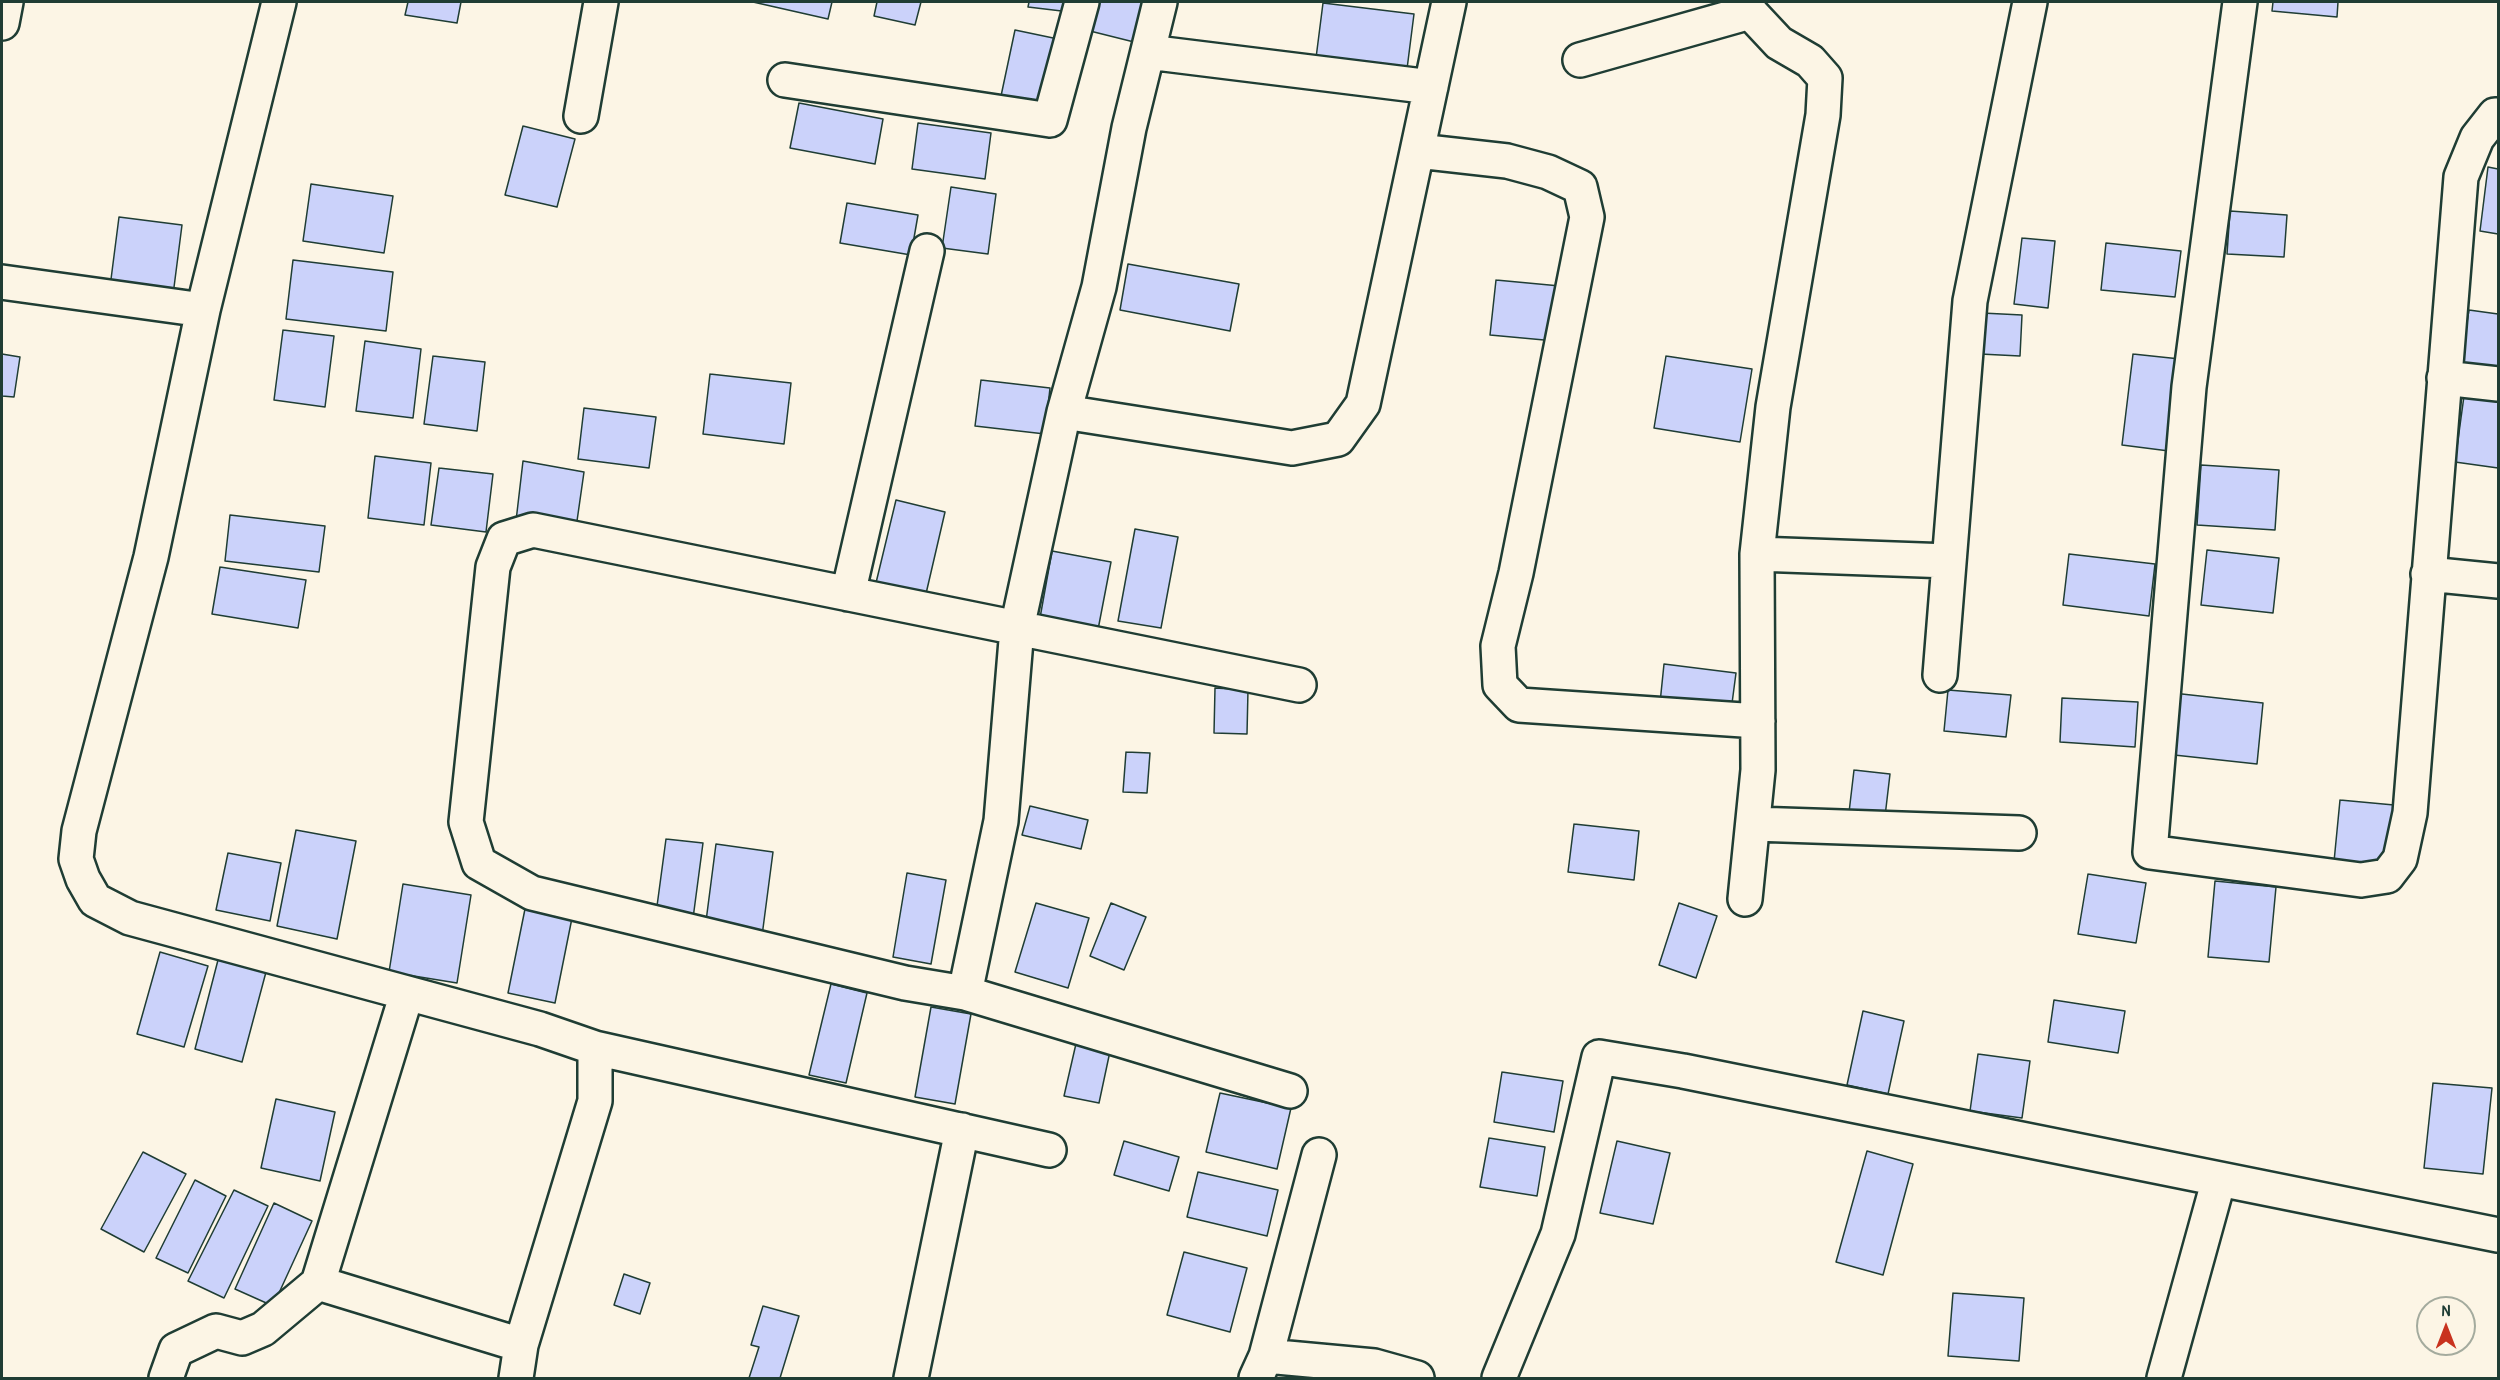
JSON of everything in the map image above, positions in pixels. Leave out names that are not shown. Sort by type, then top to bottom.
[{"type":"street","points":[[2,24],[6,2]]},
{"type":"street","points":[[279,2],[203,310],[151,556],[80,831],[76,860],[83,879],[95,900],[130,918],[540,1029],[595,1048],[1049,1149]]},
{"type":"street","points":[[581,116],[601,2]]},
{"type":"street","points":[[785,80],[1050,120],[1082,2]]},
{"type":"street","points":[[965,993],[1001,821],[1017,628],[1064,412],[1099,287],[1129,128],[1160,2]]},
{"type":"street","points":[[1064,412],[1292,448],[1338,439],[1363,404],[1449,2]]},
{"type":"street","points":[[1940,675],[1970,301],[2030,2]]},
{"type":"street","points":[[2240,2],[2188,387],[2150,852],[2361,880],[2387,876],[2400,859],[2410,813],[2461,177],[2477,138],[2497,110]]},
{"type":"street","points":[[1580,60],[1748,7],[1779,43],[1810,61],[1825,78],[1823,115],[1773,407],[1756,554],[1758,770],[1754,824],[1744,899]]},
{"type":"street","points":[[1148,52],[1431,87]]},
{"type":"street","points":[[1418,151],[1507,161],[1548,172],[1580,187],[1587,217],[1516,573],[1497,646],[1500,685],[1519,705],[1758,721]]},
{"type":"street","points":[[848,594],[927,251]]},
{"type":"street","points":[[2,282],[203,310]]},
{"type":"street","points":[[2444,378],[2499,384]]},
{"type":"street","points":[[1290,1091],[965,993],[905,983],[532,893],[479,863],[466,822],[493,567],[504,539],[533,530],[1299,685]]},
{"type":"street","points":[[1756,554],[1949,561]]},
{"type":"street","points":[[2428,574],[2499,581]]},
{"type":"street","points":[[1754,824],[2019,833]]},
{"type":"street","points":[[166,1378],[176,1350],[216,1331],[242,1338],[263,1329],[318,1283],[407,993]]},
{"type":"street","points":[[516,1378],[521,1345],[595,1101],[595,1048]]},
{"type":"street","points":[[1499,1378],[1558,1234],[1599,1057],[1683,1071],[2499,1235]]},
{"type":"street","points":[[911,1378],[962,1130]]},
{"type":"street","points":[[1319,1155],[1261,1367],[1374,1366],[1416,1378]]},
{"type":"street","points":[[2164,1378],[2219,1179]]},
{"type":"street","points":[[318,1283],[521,1345]]},
{"type":"building","points":[[408,2],[461,2],[457,23],[405,15]]},
{"type":"building","points":[[753,2],[832,2],[828,19]]},
{"type":"building","points":[[877,2],[921,2],[915,25],[874,16]]},
{"type":"building","points":[[1029,2],[1072,2],[1070,12],[1028,7]]},
{"type":"building","points":[[1092,2],[1147,2],[1138,43],[1086,30]]},
{"type":"building","points":[[2273,2],[2338,2],[2337,17],[2272,11]]},
{"type":"building","points":[[1323,3],[1414,14],[1407,69],[1316,58]]},
{"type":"building","points":[[1015,30],[1058,39],[1044,105],[1001,96]]},
{"type":"building","points":[[799,103],[883,119],[875,164],[790,148]]},
{"type":"building","points":[[918,123],[991,133],[985,179],[912,169]]},
{"type":"building","points":[[523,126],[575,139],[557,207],[505,195]]},
{"type":"building","points":[[2488,167],[2498,169],[2498,234],[2480,231]]},
{"type":"building","points":[[311,184],[393,196],[384,253],[303,241]]},
{"type":"building","points":[[951,187],[996,194],[988,254],[942,248]]},
{"type":"building","points":[[847,203],[918,215],[911,255],[840,243]]},
{"type":"building","points":[[2230,211],[2287,215],[2284,257],[2227,254]]},
{"type":"building","points":[[119,217],[182,225],[173,295],[110,287]]},
{"type":"building","points":[[2022,238],[2055,241],[2048,308],[2014,304]]},
{"type":"building","points":[[2106,243],[2181,251],[2175,297],[2101,290]]},
{"type":"building","points":[[293,260],[393,272],[386,331],[286,319]]},
{"type":"building","points":[[1128,264],[1239,284],[1230,331],[1120,310]]},
{"type":"building","points":[[1496,280],[1560,286],[1555,341],[1490,335]]},
{"type":"building","points":[[2469,310],[2498,314],[2498,372],[2460,366]]},
{"type":"building","points":[[1982,313],[2022,315],[2020,356],[1980,354]]},
{"type":"building","points":[[283,330],[334,336],[325,407],[274,400]]},
{"type":"building","points":[[365,341],[421,349],[413,418],[356,411]]},
{"type":"building","points":[[2,354],[20,357],[14,397],[2,396]]},
{"type":"building","points":[[2133,354],[2180,359],[2169,451],[2122,445]]},
{"type":"building","points":[[433,356],[485,362],[477,431],[424,424]]},
{"type":"building","points":[[1666,356],[1752,369],[1740,442],[1654,428]]},
{"type":"building","points":[[710,374],[791,383],[784,444],[703,434]]},
{"type":"building","points":[[981,380],[1050,388],[1045,434],[975,426]]},
{"type":"building","points":[[2464,396],[2498,400],[2498,468],[2455,462]]},
{"type":"building","points":[[584,408],[656,417],[649,468],[578,459]]},
{"type":"building","points":[[375,456],[431,463],[424,525],[368,518]]},
{"type":"building","points":[[523,461],[584,472],[576,528],[516,521]]},
{"type":"building","points":[[2201,465],[2279,470],[2275,530],[2197,525]]},
{"type":"building","points":[[439,468],[493,474],[486,532],[431,525]]},
{"type":"building","points":[[896,500],[945,512],[925,598],[875,587]]},
{"type":"building","points":[[230,515],[325,526],[319,572],[225,561]]},
{"type":"building","points":[[1135,529],[1178,537],[1161,628],[1118,621]]},
{"type":"building","points":[[2207,550],[2279,558],[2273,613],[2201,605]]},
{"type":"building","points":[[1052,551],[1111,562],[1096,640],[1038,629]]},
{"type":"building","points":[[2069,554],[2155,564],[2149,616],[2063,605]]},
{"type":"building","points":[[220,567],[306,580],[298,628],[212,614]]},
{"type":"building","points":[[1664,664],[1736,673],[1731,711],[1660,703]]},
{"type":"building","points":[[1215,688],[1248,690],[1247,734],[1214,733]]},
{"type":"building","points":[[1948,690],[2011,695],[2006,737],[1944,731]]},
{"type":"building","points":[[2173,693],[2263,703],[2257,764],[2165,754]]},
{"type":"building","points":[[2062,698],[2138,702],[2135,747],[2060,742]]},
{"type":"building","points":[[1126,752],[1150,753],[1147,793],[1123,792]]},
{"type":"building","points":[[1854,770],[1890,774],[1884,825],[1848,821]]},
{"type":"building","points":[[2340,800],[2394,805],[2387,877],[2333,872]]},
{"type":"building","points":[[1030,806],[1088,820],[1081,849],[1022,835]]},
{"type":"building","points":[[1574,824],[1639,831],[1634,880],[1568,872]]},
{"type":"building","points":[[296,830],[356,841],[337,939],[277,926]]},
{"type":"building","points":[[666,839],[703,843],[692,926],[655,921]]},
{"type":"building","points":[[716,844],[773,852],[762,936],[705,929]]},
{"type":"building","points":[[228,853],[281,863],[270,921],[216,910]]},
{"type":"building","points":[[907,873],[946,880],[931,964],[893,957]]},
{"type":"building","points":[[2088,874],[2146,883],[2136,943],[2078,934]]},
{"type":"building","points":[[2215,881],[2276,887],[2269,962],[2208,957]]},
{"type":"building","points":[[403,884],[471,895],[457,983],[389,972]]},
{"type":"building","points":[[1036,903],[1089,918],[1068,988],[1015,972]]},
{"type":"building","points":[[1111,903],[1146,917],[1124,970],[1090,956]]},
{"type":"building","points":[[1679,903],[1717,916],[1696,978],[1659,965]]},
{"type":"building","points":[[525,909],[572,918],[555,1003],[508,993]]},
{"type":"building","points":[[160,952],[208,966],[184,1047],[137,1034]]},
{"type":"building","points":[[218,960],[266,972],[242,1062],[195,1049]]},
{"type":"building","points":[[831,984],[867,993],[846,1083],[809,1075]]},
{"type":"building","points":[[2054,1000],[2125,1011],[2118,1053],[2048,1042]]},
{"type":"building","points":[[931,1007],[971,1014],[955,1104],[915,1097]]},
{"type":"building","points":[[1863,1011],[1904,1021],[1888,1094],[1847,1085]]},
{"type":"building","points":[[1078,1035],[1112,1042],[1099,1103],[1064,1096]]},
{"type":"building","points":[[1978,1054],[2030,1061],[2022,1118],[1970,1111]]},
{"type":"building","points":[[1502,1072],[1563,1081],[1554,1132],[1494,1122]]},
{"type":"building","points":[[2433,1083],[2492,1088],[2483,1174],[2424,1168]]},
{"type":"building","points":[[1220,1093],[1291,1108],[1277,1169],[1206,1152]]},
{"type":"building","points":[[276,1099],[335,1112],[320,1181],[261,1168]]},
{"type":"building","points":[[1489,1138],[1545,1147],[1537,1196],[1480,1187]]},
{"type":"building","points":[[1124,1141],[1179,1157],[1169,1191],[1114,1175]]},
{"type":"building","points":[[1617,1141],[1670,1153],[1653,1224],[1600,1213]]},
{"type":"building","points":[[1867,1151],[1913,1164],[1883,1275],[1836,1262]]},
{"type":"building","points":[[143,1152],[186,1174],[144,1252],[101,1229]]},
{"type":"building","points":[[1198,1172],[1278,1190],[1267,1236],[1187,1217]]},
{"type":"building","points":[[195,1180],[226,1196],[188,1273],[156,1258]]},
{"type":"building","points":[[234,1190],[268,1206],[224,1298],[188,1281]]},
{"type":"building","points":[[274,1203],[312,1221],[273,1306],[235,1289]]},
{"type":"building","points":[[1184,1252],[1247,1268],[1230,1332],[1167,1315]]},
{"type":"building","points":[[624,1274],[650,1283],[640,1314],[614,1305]]},
{"type":"building","points":[[1953,1293],[2024,1298],[2019,1361],[1948,1356]]},
{"type":"building","points":[[763,1306],[799,1316],[780,1378],[749,1378],[759,1347],[751,1345]]}]
